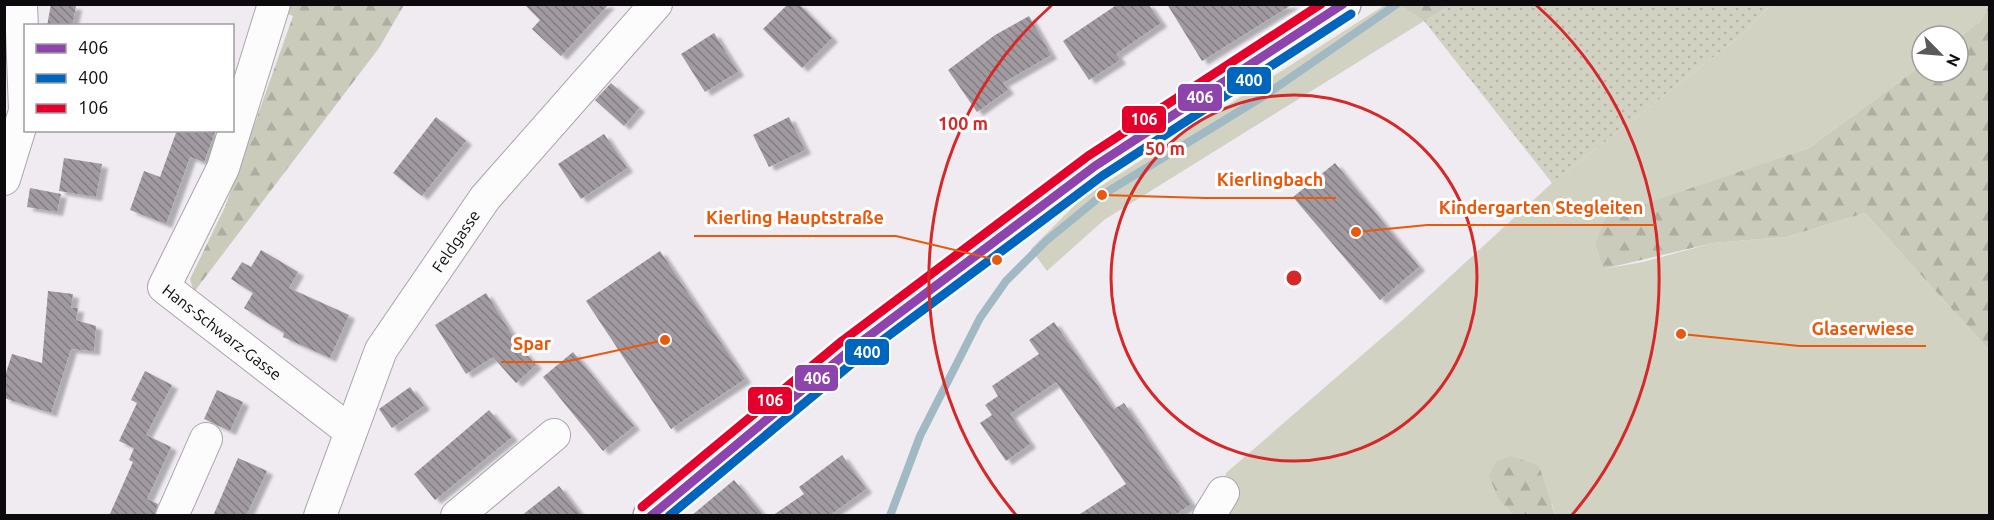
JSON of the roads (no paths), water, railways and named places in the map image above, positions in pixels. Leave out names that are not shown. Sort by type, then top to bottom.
[{"type":"main road","points":[[650,516],[849,351],[1095,166],[1344,4]]},
{"type":"street","points":[[21,4],[24,84]]},
{"type":"street","name":"Hans-Schwarz-Gasse","points":[[274,4],[223,168],[164,287],[350,431]]},
{"type":"street","name":"Feldgasse","points":[[320,516],[381,351],[485,198],[656,4]]},
{"type":"street","points":[[4,179],[24,114]]},
{"type":"street","points":[[457,516],[554,435]]},
{"type":"street","points":[[172,516],[206,439]]},
{"type":"waterway","points":[[890,516],[920,436],[980,318],[1006,281],[1046,241],[1102,195],[1264,96],[1397,4]]},
{"type":"place","name":"Kierlingbach","points":[[1102,195]]},
{"type":"place","name":"Kindergarten Stegleiten","points":[[1356,232]]},
{"type":"place","name":"Kierling Hauptstraße","points":[[997,260]]},
{"type":"place","name":"Glaserwiese","points":[[1681,334]]},
{"type":"place","name":"Spar","points":[[665,340]]}]
